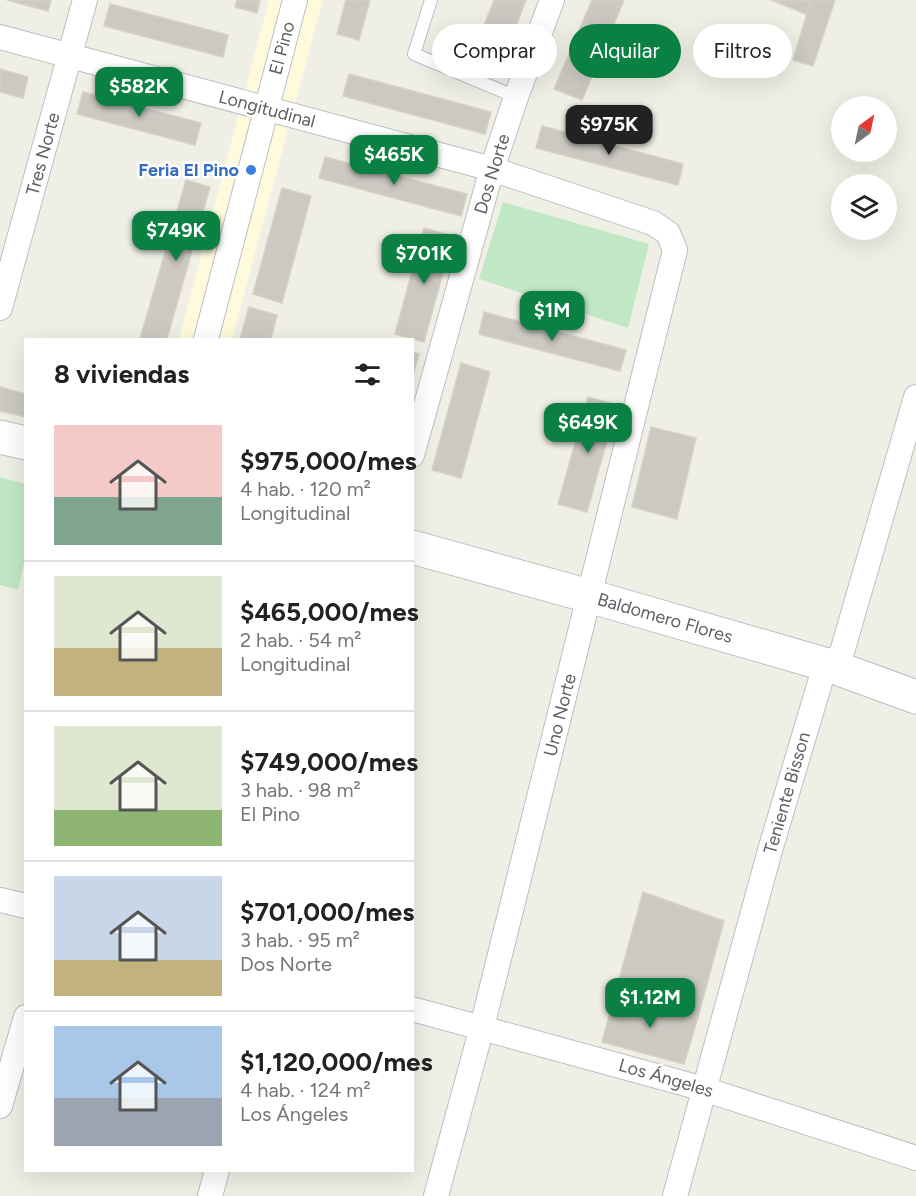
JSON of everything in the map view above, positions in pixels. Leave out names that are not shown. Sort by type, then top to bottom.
[{"type":"street","name":"Tres Norte","points":[[0,308],[85,0]]},
{"type":"street","name":"El Pino","points":[[206,338],[295,0]]},
{"type":"street","name":"Dos Norte","points":[[414,448],[492,170],[552,0]]},
{"type":"street","name":"Longitudinal","points":[[0,37],[492,170],[653,223],[668,233]]},
{"type":"street","name":"Uno Norte","points":[[436,1196],[482,1028],[675,250],[668,233]]},
{"type":"street","name":"Teniente Bisson","points":[[675,1196],[771,847],[817,690],[821,679],[842,652],[916,397]]},
{"type":"street","points":[[0,437],[24,443]]},
{"type":"street","name":"Baldomero Flores","points":[[414,548],[831,666],[916,697]]},
{"type":"street","points":[[0,900],[24,906]]},
{"type":"street","name":"Los Ángeles","points":[[414,1010],[704,1089],[916,1158]]},
{"type":"street","points":[[0,1106],[24,1024]]},
{"type":"street","points":[[210,1196],[216,1172]]},
{"type":"lane","points":[[430,0],[414,54],[516,97]]},
{"type":"shaded area","name":"Feria El Pino","points":[[269,0],[323,0],[232,338],[179,338]]},
{"type":"green space","points":[[503,202],[649,244],[628,328],[479,279]]},
{"type":"green space","points":[[0,477],[24,484],[24,563],[18,590],[0,585]]},
{"type":"building","points":[[7,0],[51,0],[48,11]]},
{"type":"building","points":[[237,0],[260,0],[257,13],[235,7]]},
{"type":"building","points":[[346,0],[370,0],[359,40],[337,34]]},
{"type":"building","points":[[494,0],[526,0],[517,24],[485,24]]},
{"type":"building","points":[[592,0],[624,0],[614,24],[582,24]]},
{"type":"building","points":[[771,0],[811,0],[806,14]]},
{"type":"building","points":[[811,0],[835,0],[813,66],[793,60]]},
{"type":"building","points":[[110,4],[228,35],[223,57],[104,26]]},
{"type":"building","points":[[569,54],[569,78],[591,78],[582,100],[554,89]]},
{"type":"building","points":[[0,69],[28,77],[23,98],[0,92]]},
{"type":"building","points":[[349,74],[491,112],[485,134],[343,96]]},
{"type":"building","points":[[83,92],[201,123],[195,145],[77,114]]},
{"type":"building","points":[[542,126],[683,164],[678,185],[536,148]]},
{"type":"building","points":[[325,157],[467,194],[461,216],[319,178]]},
{"type":"building","points":[[186,180],[210,187],[167,338],[140,338]]},
{"type":"building","points":[[282,188],[311,196],[282,303],[253,294]]},
{"type":"building","points":[[424,228],[453,236],[424,342],[395,334]]},
{"type":"building","points":[[249,307],[277,315],[271,338],[240,338]]},
{"type":"building","points":[[484,312],[626,350],[620,371],[479,334]]},
{"type":"building","points":[[414,353],[419,354],[414,371]]},
{"type":"building","points":[[461,363],[490,372],[461,478],[432,470]]},
{"type":"building","points":[[0,387],[24,393],[24,417],[0,411]]},
{"type":"building","points":[[588,397],[617,405],[587,512],[558,504]]},
{"type":"building","points":[[651,427],[696,438],[677,519],[632,507]]},
{"type":"building","points":[[643,892],[724,921],[698,1017],[615,994]]},
{"type":"building","points":[[615,994],[698,1017],[684,1064],[602,1042]]},
{"type":"place","name":"Feria El Pino","points":[[251,170]]}]
